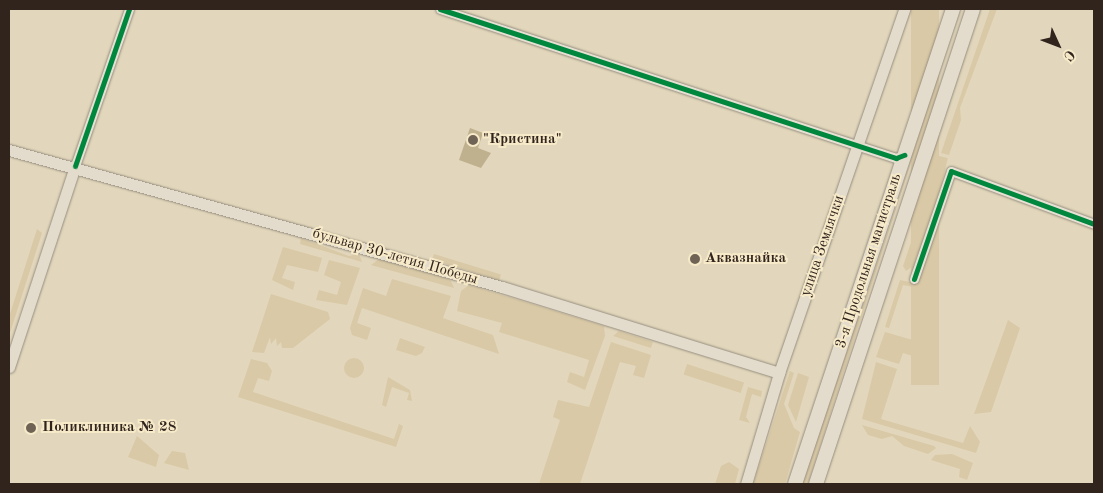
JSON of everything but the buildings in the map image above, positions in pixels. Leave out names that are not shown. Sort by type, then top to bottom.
[{"type":"highway","name":"3-я Продольная магистраль","points":[[795,484],[953,9]]},
{"type":"highway","name":"3-я Продольная магистраль","points":[[816,484],[973,9]]},
{"type":"main road","name":"улица Землячки","points":[[746,484],[779,373],[904,9]]},
{"type":"main road","name":"бульвар 30-летия Победы","points":[[9,150],[76,166],[502,287],[779,373]]},
{"type":"main road","points":[[9,367],[76,166]]},
{"type":"street","points":[[76,166],[129,9]]},
{"type":"street","points":[[440,9],[898,159],[904,155]]},
{"type":"street","points":[[914,279],[950,171],[1094,224]]},
{"type":"shaded area","points":[[911,9],[939,9],[939,385],[911,385]]},
{"type":"shaded area","points":[[960,9],[808,484],[801,484],[889,228]]},
{"type":"shaded area","points":[[990,9],[997,9],[960,108],[961,120],[949,155],[941,153]]},
{"type":"shaded area","name":"\"Кристина\"","points":[[470,128],[483,133],[478,148],[491,153],[481,168],[459,160]]},
{"type":"shaded area","points":[[939,156],[948,158],[934,216],[926,213]]},
{"type":"shaded area","points":[[920,216],[927,219],[913,266],[906,271],[903,266]]},
{"type":"shaded area","points":[[37,229],[42,233],[9,336],[9,317]]},
{"type":"shaded area","points":[[301,238],[349,256],[359,254],[362,262],[300,244]]},
{"type":"shaded area","points":[[283,247],[322,258],[318,272],[287,265],[282,278],[295,282],[293,290],[272,280]]},
{"type":"shaded area","points":[[434,254],[501,274],[499,280],[432,260]]},
{"type":"shaded area","points":[[379,259],[450,279],[454,288],[371,265]]},
{"type":"shaded area","points":[[329,260],[360,268],[347,305],[316,300],[319,290],[337,295],[341,282],[324,275]]},
{"type":"shaded area","points":[[392,279],[451,296],[443,318],[493,335],[499,354],[362,308],[357,323],[371,328],[367,340],[352,335],[350,328],[363,288],[386,296]]},
{"type":"shaded area","points":[[900,280],[924,285],[924,289],[903,285],[889,328],[885,327]]},
{"type":"shaded area","points":[[469,285],[604,326],[605,336],[585,390],[567,382],[570,372],[584,377],[589,360],[499,332],[502,323],[457,311],[461,291]]},
{"type":"shaded area","points":[[271,294],[328,312],[330,319],[293,348],[282,348],[281,342],[277,346],[276,338],[271,344],[270,337],[264,353],[252,352]]},
{"type":"shaded area","points":[[1008,320],[1020,328],[991,412],[974,414]]},
{"type":"shaded area","points":[[619,331],[653,342],[651,348],[613,336]]},
{"type":"shaded area","points":[[885,332],[923,343],[923,359],[903,353],[899,364],[876,357]]},
{"type":"shaded area","points":[[400,338],[425,347],[422,353],[416,356],[396,350]]},
{"type":"shaded area","points":[[611,342],[651,355],[644,378],[633,375],[636,366],[620,362],[580,484],[539,484],[560,420],[553,417],[558,400],[589,407]]},
{"type":"shaded area","points":[[354,358],[361,361],[364,368],[361,375],[354,378],[347,375],[344,368],[347,361]]},
{"type":"shaded area","points":[[251,359],[267,363],[272,371],[269,381],[258,378],[253,392],[394,439],[399,424],[403,426],[396,447],[238,397]]},
{"type":"shaded area","points":[[876,362],[897,369],[881,419],[963,443],[970,426],[980,442],[976,453],[862,419]]},
{"type":"shaded area","points":[[687,364],[744,383],[741,393],[684,374]]},
{"type":"shaded area","points":[[790,371],[794,373],[784,404],[794,428],[800,432],[785,484],[753,484]]},
{"type":"shaded area","points":[[798,373],[809,377],[796,422],[788,405]]},
{"type":"shaded area","points":[[388,377],[410,390],[412,401],[407,400],[409,393],[392,387],[386,407],[382,405]]},
{"type":"shaded area","points":[[748,387],[762,391],[761,397],[752,394],[746,417],[750,423],[739,420]]},
{"type":"shaded area","points":[[862,425],[936,448],[928,454],[904,446],[892,436],[882,439],[868,435]]},
{"type":"shaded area","points":[[137,436],[159,455],[156,467],[128,457]]},
{"type":"shaded area","points":[[172,451],[185,453],[189,470],[164,463]]},
{"type":"shaded area","points":[[952,454],[973,463],[967,480],[959,477],[960,469],[931,460],[935,455]]},
{"type":"shaded area","points":[[729,462],[739,469],[735,484],[715,484],[721,466]]},
{"type":"cycle path","points":[[75,166],[129,9]]},
{"type":"cycle path","points":[[440,9],[896,158],[904,155]]},
{"type":"cycle path","points":[[914,279],[951,171],[1094,224]]},
{"type":"place","name":"\"Кристина\"","points":[[473,140]]},
{"type":"place","name":"Аквазнайка","points":[[695,259]]},
{"type":"place","name":"Поликлиника № 28","points":[[31,428]]}]
